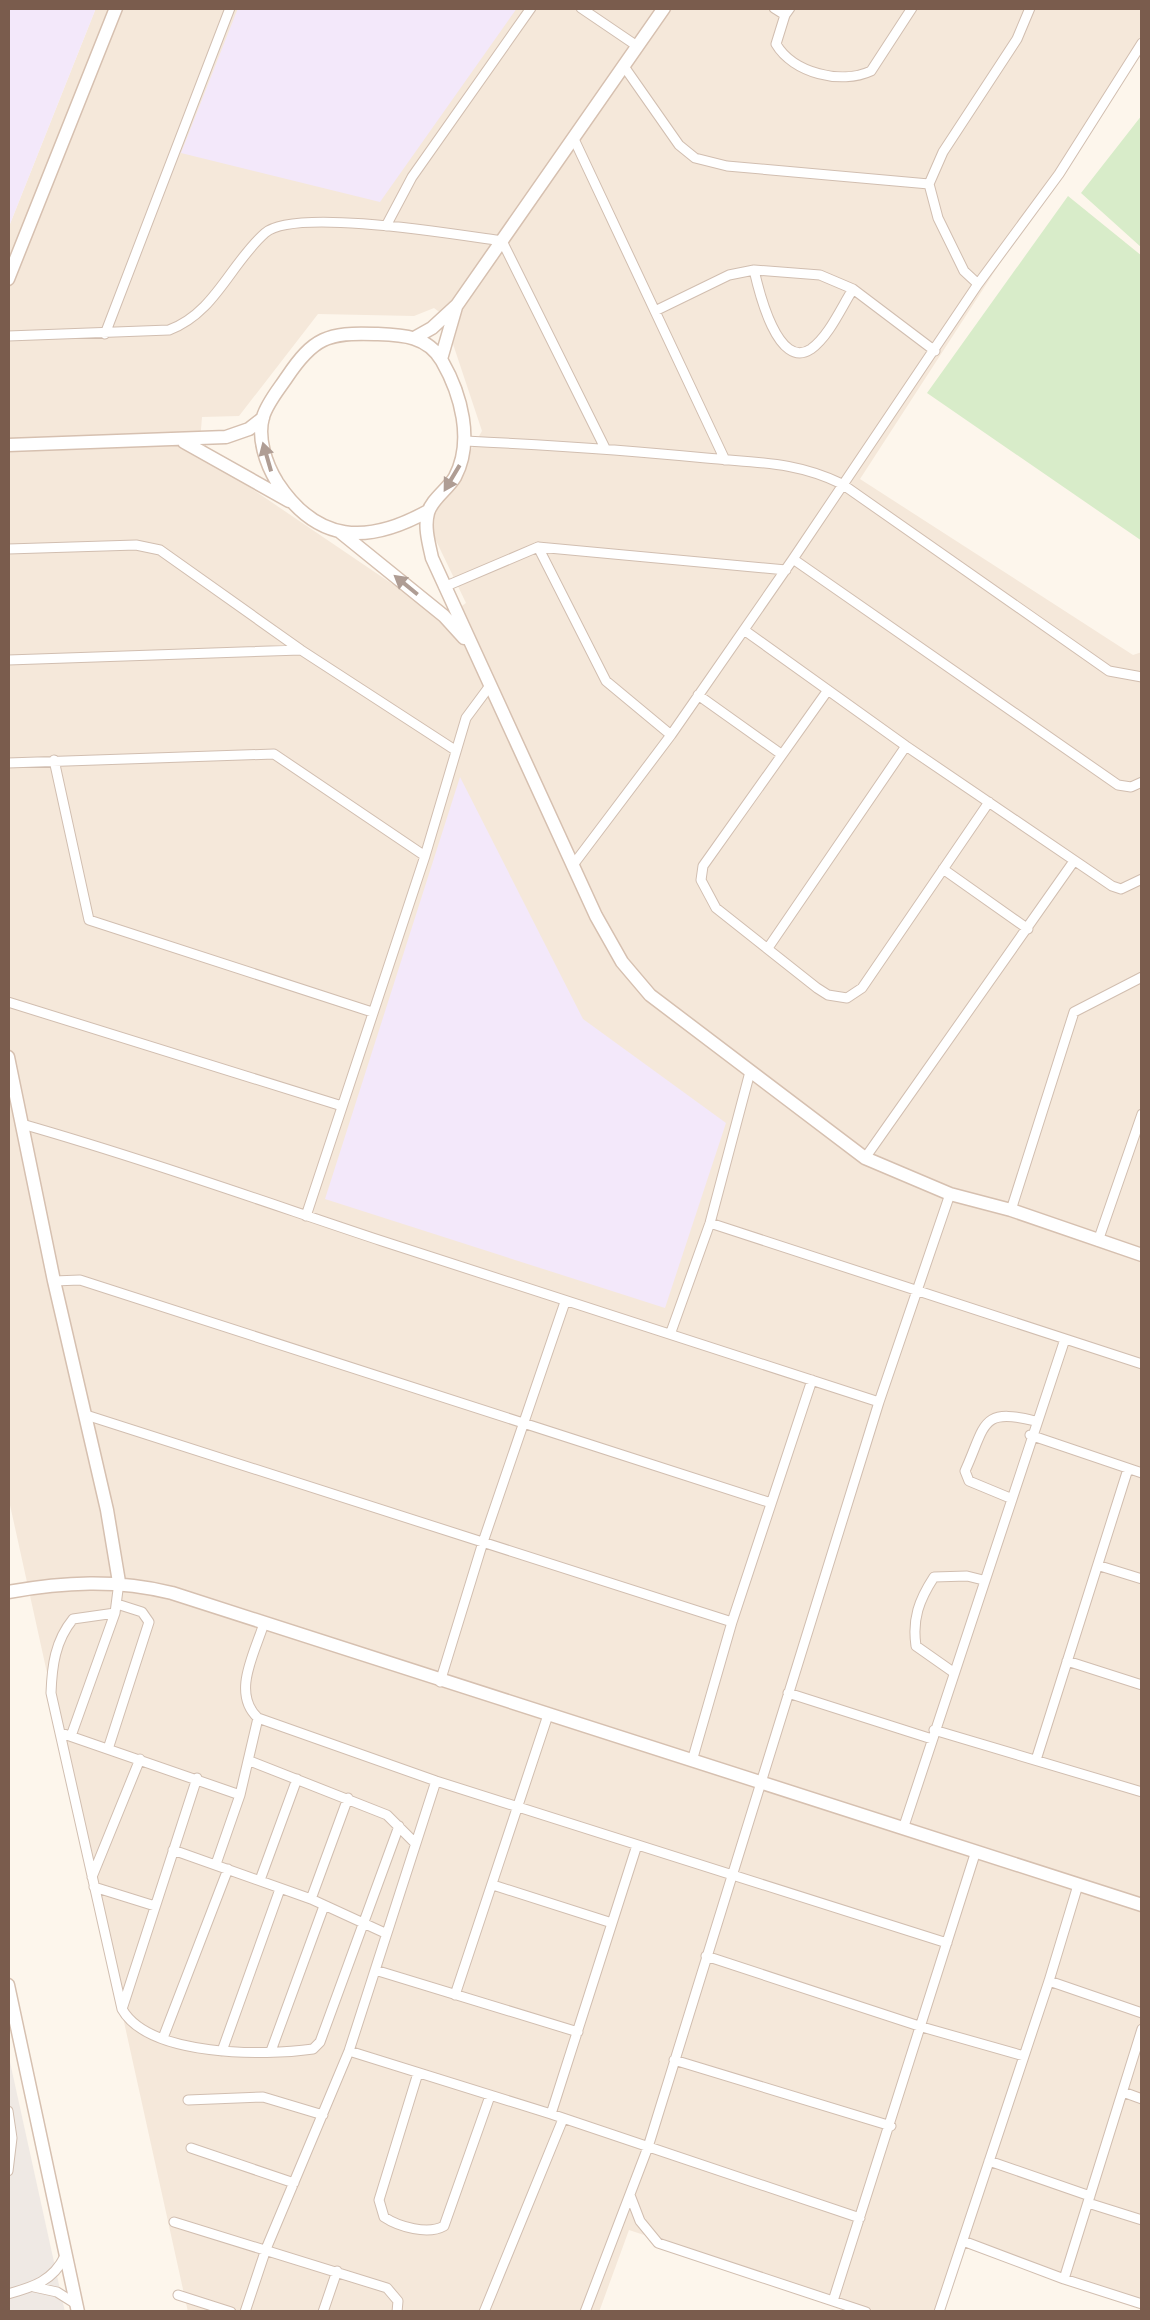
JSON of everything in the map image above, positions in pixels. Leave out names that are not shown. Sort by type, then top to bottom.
[{"type":"street","points":[[8,279],[116,8]]},
{"type":"street","points":[[105,334],[230,8]]},
{"type":"street","points":[[386,226],[412,177],[532,8]]},
{"type":"street","points":[[581,8],[637,46]]},
{"type":"street","points":[[8,445],[226,437],[249,429],[263,418],[305,352],[319,340],[345,334],[416,337],[432,328],[457,305],[664,8]]},
{"type":"street","points":[[774,8],[787,12],[776,36],[783,56],[807,70],[846,77],[871,71],[912,8]]},
{"type":"street","points":[[978,284],[964,271],[938,218],[929,184],[943,152],[1017,39],[1030,8]]},
{"type":"street","points":[[572,865],[671,735],[786,570],[978,284],[1059,174],[1142,42]]},
{"type":"street","points":[[624,65],[678,145],[695,158],[727,166],[929,184]]},
{"type":"street","points":[[573,137],[724,460]]},
{"type":"street","points":[[8,336],[169,330],[184,324],[201,312],[266,232],[290,222],[386,226],[502,240]]},
{"type":"street","points":[[502,240],[605,448]]},
{"type":"street","points":[[655,312],[730,276],[754,270],[820,275],[852,290],[935,351]]},
{"type":"street","points":[[754,270],[778,338],[786,350],[796,354],[806,352],[821,340],[852,290]]},
{"type":"street","points":[[441,359],[457,305]]},
{"type":"street","points":[[263,418],[263,450],[272,473],[291,502],[310,521],[339,531],[372,532],[401,526],[428,510],[454,480],[466,441],[464,421],[441,359],[416,337]]},
{"type":"street","points":[[178,440],[291,502]]},
{"type":"street","points":[[466,441],[605,448],[814,470],[842,484],[1108,671],[1142,677]]},
{"type":"street","points":[[428,510],[427,537],[444,588],[596,916],[635,979],[672,1014],[865,1158],[950,1194],[1011,1210],[1142,1255]]},
{"type":"street","points":[[339,531],[444,616],[469,643]]},
{"type":"street","points":[[8,548],[136,545],[160,550],[301,650],[455,750]]},
{"type":"street","points":[[444,588],[538,546],[786,570]]},
{"type":"street","points":[[538,546],[606,681],[671,735]]},
{"type":"street","points":[[793,559],[1118,785],[1131,787],[1142,782]]},
{"type":"street","points":[[744,630],[906,746],[1117,888],[1142,879]]},
{"type":"street","points":[[8,660],[301,650]]},
{"type":"street","points":[[306,1216],[425,856],[466,718],[489,687]]},
{"type":"street","points":[[828,690],[703,866],[701,880],[716,908],[817,988],[828,995],[847,998],[862,988],[988,802]]},
{"type":"street","points":[[698,696],[782,754]]},
{"type":"street","points":[[768,948],[906,746]]},
{"type":"street","points":[[8,762],[274,754],[425,856]]},
{"type":"street","points":[[54,760],[89,920],[372,1012]]},
{"type":"street","points":[[865,1158],[1074,861]]},
{"type":"street","points":[[943,869],[1028,929]]},
{"type":"street","points":[[1011,1210],[1074,1012],[1142,977]]},
{"type":"street","points":[[8,1002],[342,1106]]},
{"type":"street","points":[[8,1057],[107,1510],[119,1582],[116,1609],[66,1734]]},
{"type":"street","points":[[670,1332],[710,1224],[750,1072]]},
{"type":"street","points":[[1098,1240],[1142,1114]]},
{"type":"street","points":[[22,1124],[194,1176],[565,1302],[670,1332],[879,1402]]},
{"type":"street","points":[[585,2312],[648,2147],[879,1402],[950,1194]]},
{"type":"street","points":[[710,1224],[918,1288],[1142,1364]]},
{"type":"street","points":[[54,1281],[80,1280],[772,1503]]},
{"type":"street","points":[[440,1682],[565,1302]]},
{"type":"street","points":[[903,1829],[1030,1435],[1065,1340]]},
{"type":"street","points":[[692,1761],[732,1622],[812,1380]]},
{"type":"street","points":[[1010,1498],[969,1481],[965,1470],[986,1427],[996,1416],[1006,1414],[1035,1421]]},
{"type":"street","points":[[86,1415],[732,1622]]},
{"type":"street","points":[[1030,1435],[1142,1473]]},
{"type":"street","points":[[1036,1760],[1128,1469]]},
{"type":"street","points":[[1100,1566],[1142,1580]]},
{"type":"street","points":[[954,1672],[916,1646],[916,1612],[934,1577],[967,1576],[982,1580]]},
{"type":"street","points":[[8,1592],[119,1582],[172,1594],[1142,1905]]},
{"type":"street","points":[[108,1749],[149,1622],[142,1612],[116,1609],[74,1619],[64,1631],[52,1666],[51,1694],[66,1734],[93,1882],[122,2009],[131,2023],[163,2038],[222,2051],[308,2050],[317,2046],[398,1826]]},
{"type":"street","points":[[264,1623],[244,1691],[248,1706],[258,1718],[436,1781],[948,1942]]},
{"type":"street","points":[[1067,1661],[1142,1686]]},
{"type":"street","points":[[788,1694],[1142,1792]]},
{"type":"street","points":[[454,1995],[548,1715]]},
{"type":"street","points":[[216,1864],[250,1761],[258,1718]]},
{"type":"street","points":[[66,1734],[240,1794]]},
{"type":"street","points":[[93,1882],[140,1760]]},
{"type":"street","points":[[250,1761],[387,1815],[416,1843]]},
{"type":"street","points":[[122,2009],[197,1778]]},
{"type":"street","points":[[260,1880],[296,1779]]},
{"type":"street","points":[[245,2312],[266,2249],[349,2052],[436,1781]]},
{"type":"street","points":[[311,1899],[348,1798]]},
{"type":"street","points":[[551,2114],[636,1845]]},
{"type":"street","points":[[173,1850],[311,1899],[385,1933]]},
{"type":"street","points":[[833,2301],[976,1854]]},
{"type":"street","points":[[163,2038],[228,1869]]},
{"type":"street","points":[[93,1882],[155,1906]]},
{"type":"street","points":[[493,1885],[612,1923]]},
{"type":"street","points":[[939,2312],[1050,1981],[1078,1885]]},
{"type":"street","points":[[222,2051],[280,1889]]},
{"type":"street","points":[[271,2051],[324,1906]]},
{"type":"street","points":[[706,1956],[1024,2056]]},
{"type":"street","points":[[375,1970],[578,2032]]},
{"type":"street","points":[[1050,1981],[1142,2013]]},
{"type":"street","points":[[8,1985],[77,2308]]},
{"type":"street","points":[[1064,2279],[1142,2029]]},
{"type":"street","points":[[349,2052],[551,2114],[860,2218]]},
{"type":"street","points":[[674,2060],[891,2126]]},
{"type":"street","points":[[418,2073],[378,2200],[384,2217],[394,2223],[431,2231],[444,2226],[490,2096]]},
{"type":"street","points":[[1123,2092],[1142,2098]]},
{"type":"street","points":[[188,2100],[262,2097],[323,2115]]},
{"type":"street","points":[[8,2111],[12,2138],[8,2171]]},
{"type":"street","points":[[484,2312],[563,2119]]},
{"type":"street","points":[[191,2148],[294,2183]]},
{"type":"street","points":[[989,2161],[1142,2220]]},
{"type":"street","points":[[630,2195],[640,2222],[658,2243],[866,2312]]},
{"type":"street","points":[[174,2222],[387,2288],[398,2301],[397,2312]]},
{"type":"street","points":[[962,2240],[1142,2304]]},
{"type":"street","points":[[8,2294],[34,2287],[55,2273],[65,2254]]},
{"type":"street","points":[[323,2312],[337,2271]]},
{"type":"street","points":[[34,2287],[58,2292],[77,2308]]},
{"type":"street","points":[[178,2295],[231,2312]]},
{"type":"shaded area","points":[[8,8],[96,8],[8,229]]},
{"type":"shaded area","points":[[96,8],[1142,8],[1142,44],[860,479],[1133,655],[1142,652],[1142,2308],[963,2247],[938,2312],[877,2312],[629,2230],[599,2312],[188,2312],[8,1496],[8,229]],"holes":[[[434,308],[458,326],[453,344],[482,431],[428,524],[466,603],[444,619],[199,453],[202,417],[239,416],[318,314],[414,316]]]},
{"type":"shaded area","points":[[238,8],[517,8],[380,202],[181,153]]},
{"type":"shaded area","points":[[460,777],[583,1019],[726,1123],[665,1308],[325,1199]]},
{"type":"shaded area","points":[[8,2053],[65,2312],[8,2312]]},
{"type":"green space","points":[[1142,115],[1142,248],[1081,193]]},
{"type":"green space","points":[[1068,196],[1142,256],[1142,541],[927,393]]}]
